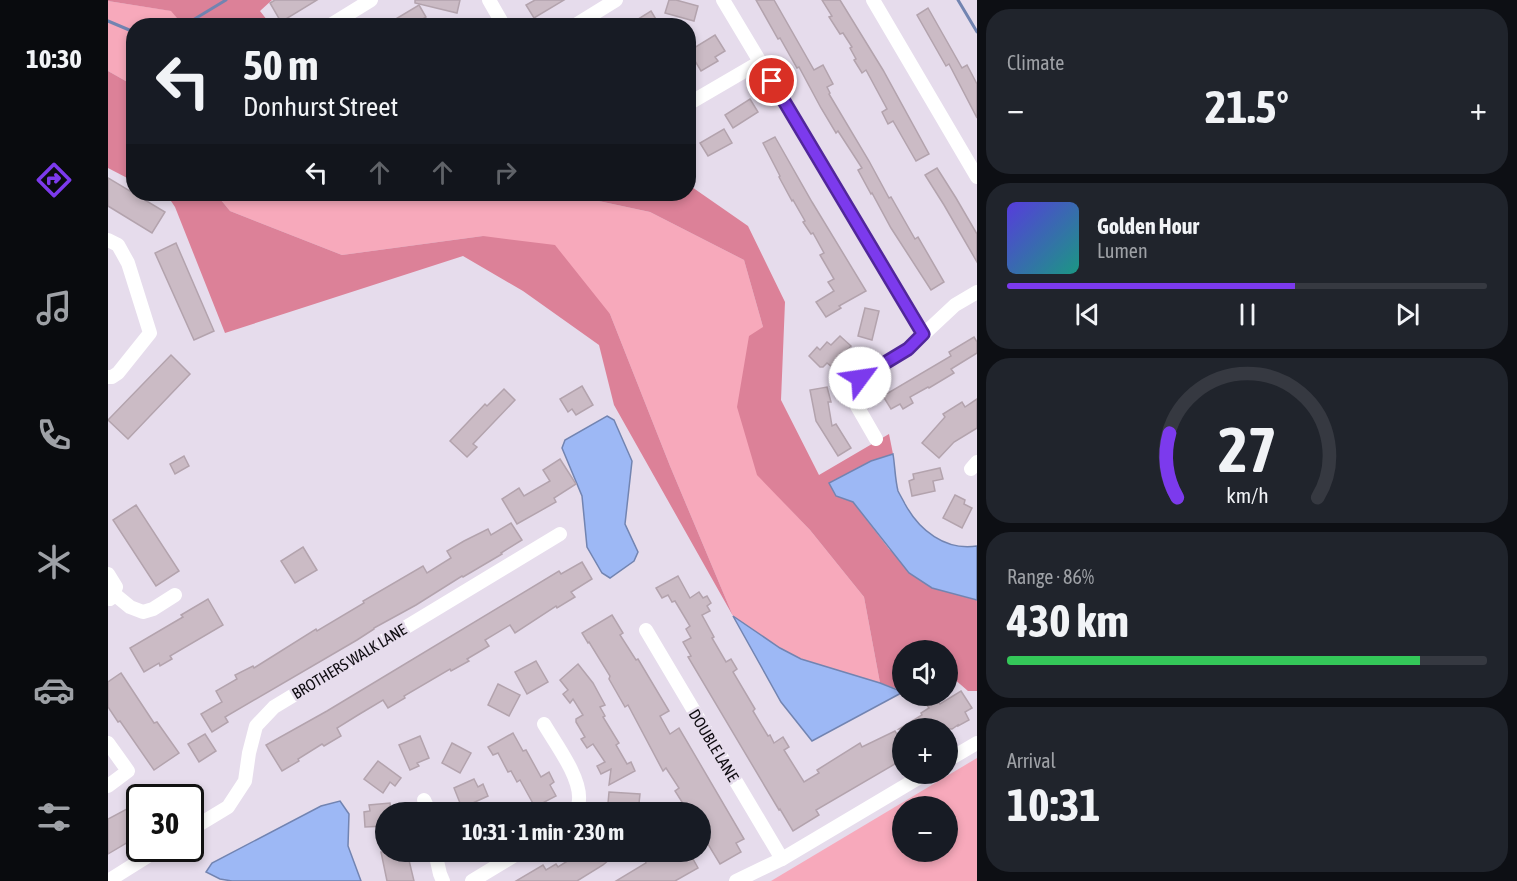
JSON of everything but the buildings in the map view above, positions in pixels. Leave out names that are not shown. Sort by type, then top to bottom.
[{"type":"street","points":[[342,18],[371,0]]},
{"type":"street","points":[[489,0],[499,18]]},
{"type":"street","points":[[587,18],[616,0]]},
{"type":"street","points":[[723,0],[923,334]]},
{"type":"street","points":[[873,0],[977,177]]},
{"type":"street","points":[[696,99],[760,62]]},
{"type":"street","points":[[108,240],[118,246],[128,263],[150,333],[118,373],[108,377]]},
{"type":"street","points":[[876,439],[853,399],[852,389],[860,378],[908,349],[956,305],[977,292]]},
{"type":"street","name":"BROTHERS WALK LANE","points":[[204,822],[228,807],[244,781],[256,726],[274,707],[560,534]]},
{"type":"street","points":[[108,574],[116,587],[110,597],[142,612],[153,609],[175,595]]},
{"type":"street","name":"DOUBLE LANE","points":[[646,630],[782,859]]},
{"type":"street","points":[[544,724],[575,776],[579,802]]},
{"type":"street","points":[[108,743],[128,771],[108,786]]},
{"type":"street","points":[[958,754],[977,743]]},
{"type":"street","points":[[736,881],[782,859],[908,784]]},
{"type":"street","points":[[108,880],[138,862]]},
{"type":"street","points":[[437,862],[443,881]]},
{"type":"street","points":[[472,881],[503,862]]},
{"type":"shaded area","points":[[272,0],[260,11],[266,18],[177,18],[171,11],[108,1]]},
{"type":"shaded area","points":[[108,1],[172,11],[178,18],[126,18],[126,81],[108,71]]},
{"type":"shaded area","points":[[108,71],[126,81],[126,177],[108,168]]},
{"type":"shaded area","points":[[696,190],[748,226],[785,302],[781,400],[819,475],[889,434],[893,454],[871,461],[836,496],[853,502],[889,549],[932,588],[977,600],[977,691],[968,691],[958,682],[958,640],[892,640],[892,687],[880,683],[864,597],[810,530],[757,475],[737,407],[749,336],[763,327],[744,260],[650,212],[599,201],[696,201]]},
{"type":"shaded area","points":[[171,201],[222,201],[230,211],[342,255],[483,236],[555,245],[610,314],[733,616],[614,405],[599,345],[523,291],[463,256],[225,333]]},
{"type":"shaded area","points":[[222,201],[599,201],[650,212],[744,260],[763,327],[757,474],[810,530],[864,597],[880,683],[801,659],[780,648],[733,616],[610,314],[483,236],[342,255],[230,211]]},
{"type":"shaded area","points":[[977,758],[977,881],[771,881],[892,809],[892,862],[958,862],[958,796],[913,796],[933,784],[958,784],[958,769]]},
{"type":"water","points":[[607,416],[614,420],[632,461],[625,524],[638,552],[634,561],[610,578],[602,573],[587,547],[582,496],[562,448],[565,440]]},
{"type":"water","points":[[893,454],[898,491],[911,513],[925,530],[944,542],[965,547],[977,546],[977,600],[932,588],[909,573],[853,502],[836,496],[829,483],[871,461]]},
{"type":"water","points":[[733,616],[780,648],[801,659],[892,688],[892,698],[812,741],[781,702]]},
{"type":"water","points":[[340,801],[349,814],[348,846],[361,881],[232,881],[220,879],[206,872],[212,863],[321,806]]},
{"type":"waterway","points":[[196,18],[226,0]]},
{"type":"waterway","points":[[958,0],[977,32]]},
{"type":"waterway","points":[[108,21],[126,29]]},
{"type":"route","points":[[772,81],[923,334],[908,349],[860,378]]}]
